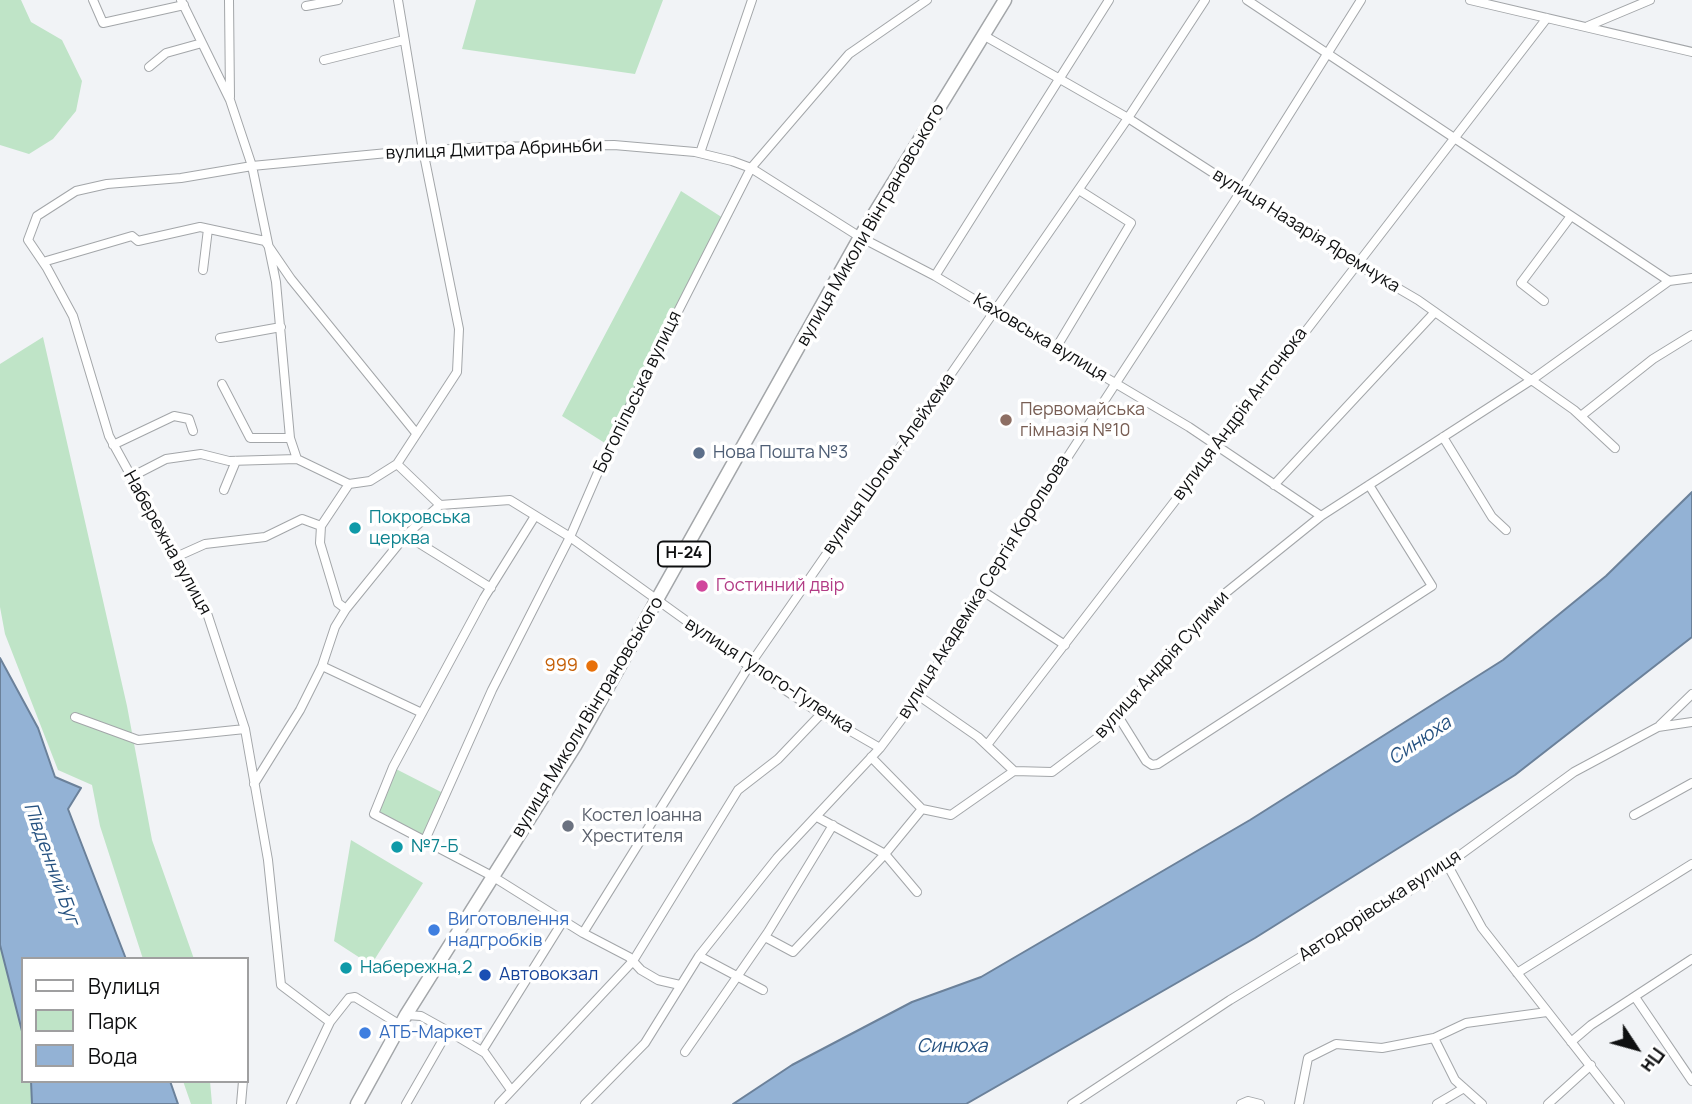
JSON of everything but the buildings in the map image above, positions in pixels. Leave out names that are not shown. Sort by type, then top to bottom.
[{"type":"main road","name":"вулиця Миколи Вінграновського","points":[[357,1104],[403,1020],[575,746],[860,237],[983,35],[999,3]]},
{"type":"street","points":[[93,0],[103,23],[182,2],[230,100],[252,166],[265,241],[276,282],[290,438],[297,459]]},
{"type":"street","points":[[229,0],[230,100]]},
{"type":"street","points":[[306,6],[338,0]]},
{"type":"street","points":[[131,477],[166,459],[201,454],[236,461],[297,459],[349,484],[370,481],[397,464],[457,372],[459,329],[423,150],[398,0]]},
{"type":"street","points":[[700,153],[752,0]]},
{"type":"street","name":"Богопільська вулиця","points":[[425,840],[492,690],[570,537],[609,447],[751,168],[849,54],[927,0]]},
{"type":"street","points":[[935,276],[1109,0]]},
{"type":"street","name":"вулиця Шолом-Алейхема","points":[[583,933],[749,666],[1079,190],[1205,0]]},
{"type":"street","points":[[1247,0],[1668,281]]},
{"type":"street","name":"вулиця Академіка Сергія Корольова","points":[[585,1104],[645,1043],[699,956],[777,859],[880,748],[919,696],[981,590],[1241,191],[1361,0]]},
{"type":"street","points":[[1470,0],[1692,52]]},
{"type":"street","points":[[1587,27],[1650,0]]},
{"type":"street","name":"вулиця Андрія Антонюка","points":[[987,745],[1355,263],[1547,18]]},
{"type":"street","name":"вулиця Назарія Яремчука","points":[[983,35],[1059,81],[1128,118],[1435,312],[1533,379],[1581,416],[1615,448]]},
{"type":"street","points":[[324,60],[404,40]]},
{"type":"street","points":[[149,67],[166,53],[202,43]]},
{"type":"street","name":"вулиця Дмитра Абриньби","points":[[107,184],[168,180],[252,166],[423,150],[614,145],[700,153],[751,168],[860,237]]},
{"type":"street","name":"Набережна вулиця","points":[[107,184],[76,191],[37,216],[27,240],[43,262],[73,316],[114,445],[208,616],[245,729],[268,860],[281,985],[330,1022]]},
{"type":"street","points":[[1056,348],[1131,223],[1079,190]]},
{"type":"street","points":[[1544,301],[1521,284],[1571,216]]},
{"type":"street","points":[[43,262],[132,236],[138,241],[200,227],[265,241],[291,279],[416,433]]},
{"type":"street","points":[[203,270],[208,229]]},
{"type":"street","name":"Каховська вулиця","points":[[860,237],[935,276],[1115,383],[1215,445],[1321,516]]},
{"type":"street","name":"вулиця Андрія Сулими","points":[[1014,771],[1052,772],[1101,735],[1223,595],[1321,516],[1533,379],[1668,281],[1692,278]]},
{"type":"street","points":[[1274,485],[1435,312]]},
{"type":"street","points":[[220,338],[281,327]]},
{"type":"street","points":[[1581,416],[1653,359],[1692,335]]},
{"type":"street","points":[[222,384],[250,438],[290,438]]},
{"type":"street","points":[[114,445],[174,416],[189,419],[193,431]]},
{"type":"street","points":[[1443,437],[1492,517],[1506,530]]},
{"type":"street","points":[[224,490],[236,461]]},
{"type":"street","points":[[254,784],[300,710],[322,666],[335,627],[346,609],[405,534],[440,505],[397,464]]},
{"type":"street","points":[[346,609],[338,603],[328,577],[320,542],[321,526],[349,484]]},
{"type":"street","points":[[1118,716],[1146,761],[1152,765],[1158,764],[1432,586],[1369,485]]},
{"type":"street","name":"вулиця Гулого-Гуленка","points":[[440,505],[510,500],[570,537],[749,666],[821,714],[880,748]]},
{"type":"street","points":[[535,516],[491,588],[422,713],[393,767],[374,814],[492,876],[633,961],[658,980],[680,985]]},
{"type":"street","points":[[176,557],[205,544],[265,537],[302,519],[321,526]]},
{"type":"street","points":[[405,534],[491,588]]},
{"type":"street","points":[[981,590],[1065,645]]},
{"type":"street","points":[[322,666],[422,713]]},
{"type":"street","points":[[1658,727],[1692,694]]},
{"type":"street","points":[[871,757],[922,809],[951,815],[1014,771],[987,745],[919,696]]},
{"type":"street","points":[[499,1104],[633,961],[738,790],[778,759],[821,714]]},
{"type":"street","points":[[75,717],[138,740],[245,729]]},
{"type":"street","name":"Автодорівська вулиця","points":[[1072,1104],[1219,1007],[1419,885],[1574,772],[1658,727],[1692,722]]},
{"type":"street","points":[[1634,815],[1692,783]]},
{"type":"street","points":[[765,937],[793,953],[885,855],[922,809]]},
{"type":"street","points":[[817,817],[885,855],[917,892]]},
{"type":"street","points":[[685,1052],[765,937],[833,825]]},
{"type":"street","points":[[1447,864],[1482,928],[1620,1104]]},
{"type":"street","points":[[1517,973],[1692,864]]},
{"type":"street","points":[[482,1051],[563,921]]},
{"type":"street","points":[[699,956],[763,990]]},
{"type":"street","points":[[1571,1042],[1591,1025],[1692,959]]},
{"type":"street","points":[[291,1104],[330,1022],[349,998],[355,997],[403,1020],[421,1016],[482,1051],[511,1090]]},
{"type":"street","points":[[1635,997],[1692,1081]]},
{"type":"street","points":[[1299,1104],[1308,1058],[1336,1044],[1382,1048],[1434,1038],[1466,1023],[1547,1012]]},
{"type":"street","points":[[406,1104],[448,1031]]},
{"type":"street","points":[[1434,1038],[1455,1080],[1482,1104]]},
{"type":"street","points":[[1548,1104],[1591,1065]]},
{"type":"street","points":[[241,1104],[243,1083]]},
{"type":"street","points":[[1437,1104],[1464,1088]]},
{"type":"street","points":[[1241,1104],[1248,1101],[1260,1104]]},
{"type":"green space","points":[[0,0],[21,0],[31,22],[62,40],[82,81],[76,111],[53,139],[29,154],[0,145]]},
{"type":"green space","points":[[476,0],[663,0],[635,74],[462,49]]},
{"type":"green space","points":[[681,191],[723,218],[608,445],[562,416]]},
{"type":"green space","points":[[43,337],[127,706],[152,840],[193,957],[142,957],[100,826],[92,785],[58,770],[5,634],[0,607],[0,364]]},
{"type":"green space","points":[[394,768],[443,793],[424,836],[377,813]]},
{"type":"green space","points":[[351,840],[423,883],[371,965],[334,941]]},
{"type":"green space","points":[[0,945],[21,1027],[21,1083],[31,1083],[32,1104],[0,1104]]},
{"type":"green space","points":[[184,1083],[210,1083],[212,1104],[191,1104]]},
{"type":"water","name":"Синюха","points":[[1692,492],[1692,637],[1515,775],[1255,938],[966,1104],[733,1104],[792,1065],[912,1002],[981,977],[1250,820],[1503,660],[1606,576]]},
{"type":"water","name":"Південний Буг","points":[[0,658],[38,728],[55,777],[81,788],[68,809],[125,957],[21,957],[21,1027],[0,945]]},
{"type":"water","points":[[31,1083],[171,1083],[178,1104],[32,1104]]},
{"type":"place","name":"Первомайська гімназія №10","points":[[1006,420]]},
{"type":"place","name":"Нова Пошта №3","points":[[699,453]]},
{"type":"place","name":"Покровська церква","points":[[355,528]]},
{"type":"place","name":"Гостинний двір","points":[[702,586]]},
{"type":"place","name":"999","points":[[592,666]]},
{"type":"place","name":"Костел Іоанна Хрестителя","points":[[568,826]]},
{"type":"place","name":"№7-Б","points":[[397,847]]},
{"type":"place","name":"Виготовлення надгробків","points":[[434,930]]},
{"type":"place","name":"Набережна,2","points":[[346,968]]},
{"type":"place","name":"Автовокзал","points":[[485,975]]},
{"type":"place","name":"АТБ-Маркет","points":[[365,1033]]}]
